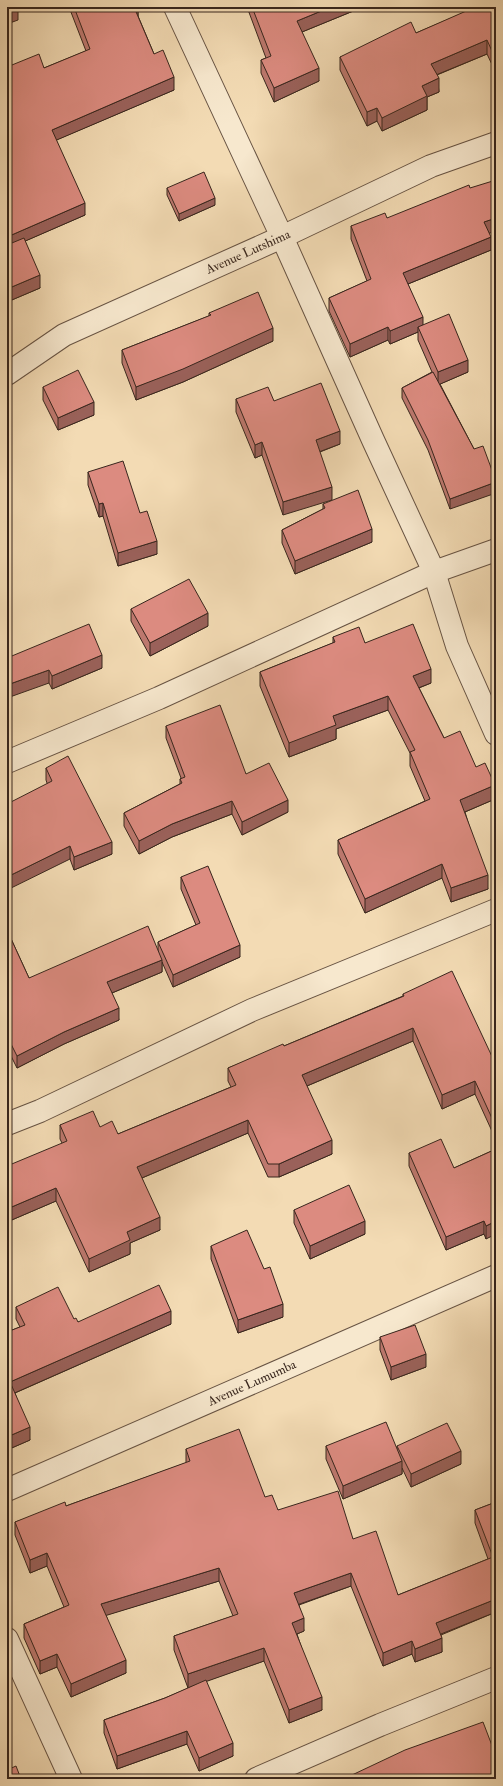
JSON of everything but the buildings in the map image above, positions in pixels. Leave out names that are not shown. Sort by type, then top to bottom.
[{"type":"street","points":[[175,7],[282,237],[434,572],[457,646],[496,734]]},
{"type":"street","name":"Avenue Lutshima","points":[[7,374],[64,335],[282,237],[431,166],[496,143]]},
{"type":"street","points":[[7,762],[159,698],[434,572],[496,550]]},
{"type":"street","points":[[7,1124],[40,1111],[252,1010],[496,910]]},
{"type":"street","name":"Avenue Lumumba","points":[[7,1490],[496,1276]]},
{"type":"street","points":[[7,1639],[72,1779]]},
{"type":"street","points":[[256,1779],[380,1725],[496,1678]]}]
